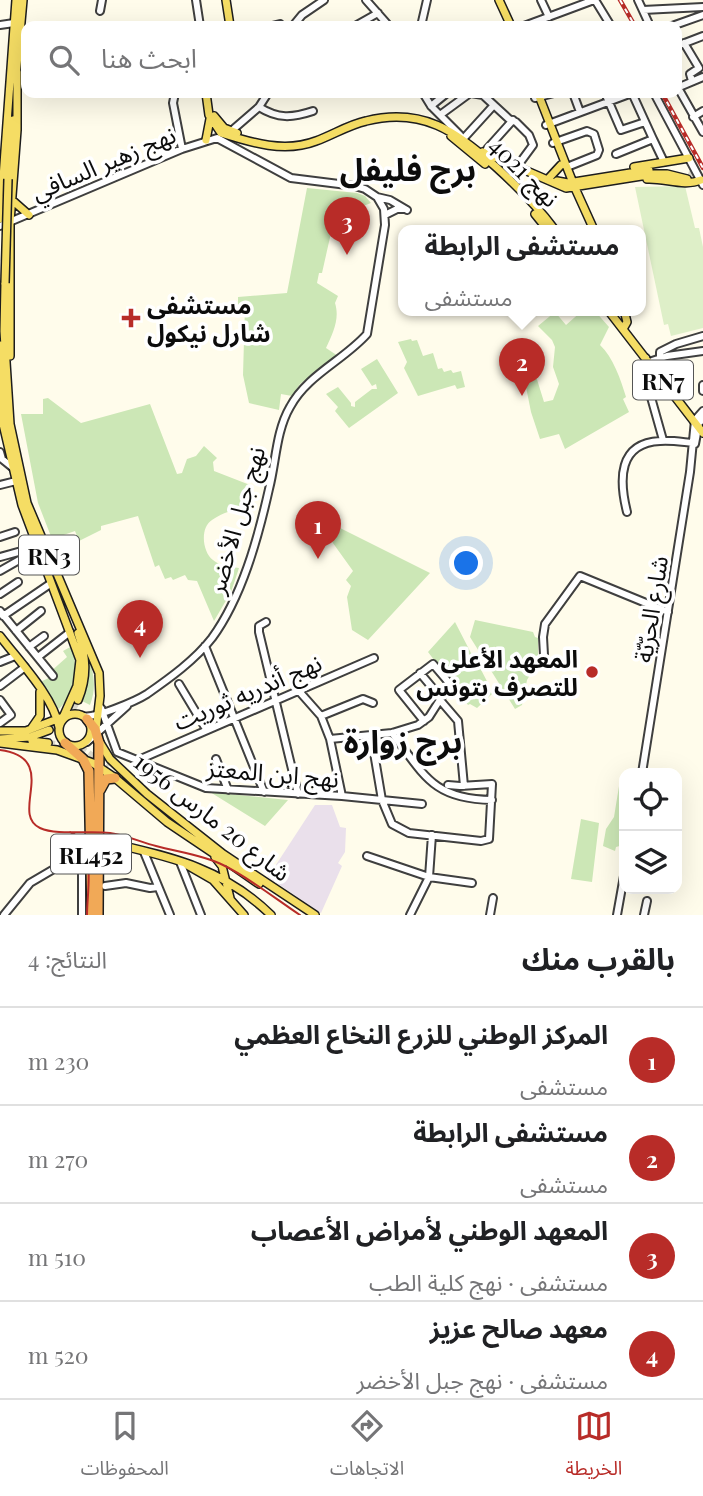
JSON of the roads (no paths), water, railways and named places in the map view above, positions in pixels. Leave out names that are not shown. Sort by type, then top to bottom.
[{"type":"highway","name":"RL452","points":[[91,730],[103,766],[98,794],[99,915]]},
{"type":"highway","points":[[71,746],[81,757]]},
{"type":"highway","name":"RL452","points":[[81,757],[88,766],[89,774],[92,915]]},
{"type":"highway","points":[[98,794],[105,780],[116,778]]},
{"type":"main road","name":"RN3","points":[[0,219],[13,73],[16,0]]},
{"type":"main road","name":"RN3","points":[[13,73],[23,0]]},
{"type":"main road","points":[[226,0],[229,21]]},
{"type":"main road","points":[[499,0],[509,21]]},
{"type":"main road","points":[[0,157],[13,73]]},
{"type":"main road","points":[[5,406],[10,222],[17,130],[13,73]]},
{"type":"main road","points":[[207,98],[210,118],[216,129],[226,135]]},
{"type":"main road","points":[[537,98],[564,166],[578,184],[590,225]]},
{"type":"main road","points":[[208,107],[226,135]]},
{"type":"main road","name":"نهج 4021","points":[[226,135],[271,146],[309,144],[351,125],[369,120],[405,117],[457,135],[502,178],[544,225]]},
{"type":"main road","points":[[206,141],[210,118]]},
{"type":"main road","points":[[457,135],[477,149],[547,181],[578,184],[655,169],[688,176]]},
{"type":"main road","points":[[457,135],[549,178],[592,187],[655,179],[702,183]]},
{"type":"main road","name":"نهج 4021","points":[[477,149],[524,194],[551,225]]},
{"type":"main road","points":[[578,184],[608,172],[689,158]]},
{"type":"main road","points":[[549,178],[564,166]]},
{"type":"main road","name":"RN3","points":[[5,179],[3,424],[16,481],[98,668],[100,713],[91,730]]},
{"type":"main road","points":[[12,200],[29,215]]},
{"type":"main road","points":[[0,228],[10,238]]},
{"type":"main road","name":"RN7","points":[[614,316],[653,359],[698,431]]},
{"type":"main road","name":"RN7","points":[[618,316],[624,327]]},
{"type":"main road","points":[[624,327],[626,316]]},
{"type":"main road","name":"RN3","points":[[0,345],[5,406],[25,504],[36,547],[78,653],[78,686],[62,720]]},
{"type":"main road","points":[[0,387],[5,406]]},
{"type":"main road","points":[[25,504],[84,652],[85,679],[77,699]]},
{"type":"main road","points":[[0,636],[62,720],[60,736],[71,746]]},
{"type":"main road","points":[[28,731],[40,716],[39,688]]},
{"type":"main road","points":[[75,714],[91,730],[71,746],[57,750],[0,737],[28,731],[75,714]]},
{"type":"main road","points":[[0,737],[48,729]]},
{"type":"main road","name":"شارع 20 مارس 1956","points":[[91,730],[110,760],[147,794],[223,854],[315,915]]},
{"type":"main road","points":[[0,737],[48,743]]},
{"type":"main road","name":"شارع 20 مارس 1956","points":[[57,750],[103,766],[222,859]]},
{"type":"main road","name":"شارع 20 مارس 1956","points":[[103,766],[156,814],[306,915]]},
{"type":"main road","points":[[91,854],[98,843],[116,844],[205,869],[224,878],[261,906],[268,915]]},
{"type":"main road","points":[[204,848],[221,864],[232,901]]},
{"type":"main road","points":[[205,869],[214,866],[213,856]]},
{"type":"main road","points":[[182,862],[213,880],[244,915]]},
{"type":"street","points":[[100,11],[102,0]]},
{"type":"street","points":[[195,0],[199,21]]},
{"type":"street","points":[[297,21],[324,0]]},
{"type":"street","points":[[366,0],[385,21]]},
{"type":"street","points":[[422,21],[427,0]]},
{"type":"street","points":[[541,0],[549,17]]},
{"type":"street","points":[[638,0],[648,21]]},
{"type":"street","points":[[540,21],[590,1],[607,21]]},
{"type":"street","points":[[643,10],[703,7]]},
{"type":"street","points":[[364,21],[378,13]]},
{"type":"street","points":[[682,22],[703,15]]},
{"type":"street","points":[[0,24],[14,23]]},
{"type":"street","points":[[682,44],[703,36]]},
{"type":"street","points":[[682,47],[699,68],[690,74],[698,79],[703,88]]},
{"type":"street","points":[[682,97],[703,132]]},
{"type":"street","points":[[174,98],[182,149]]},
{"type":"street","points":[[265,98],[259,107],[226,135],[291,178],[355,186],[407,210],[397,209],[385,215],[377,197]]},
{"type":"street","points":[[426,98],[457,135],[494,105]]},
{"type":"street","points":[[430,106],[440,98]]},
{"type":"street","points":[[440,115],[463,98]]},
{"type":"street","points":[[486,98],[534,142],[519,164]]},
{"type":"street","points":[[575,98],[580,112]]},
{"type":"street","points":[[548,124],[616,98]]},
{"type":"street","points":[[634,98],[664,162]]},
{"type":"street","points":[[657,98],[702,183]]},
{"type":"street","points":[[609,100],[620,130],[645,122]]},
{"type":"street","points":[[259,107],[285,117],[313,111]]},
{"type":"street","points":[[692,117],[703,111]]},
{"type":"street","points":[[487,149],[513,120]]},
{"type":"street","points":[[555,142],[587,131],[593,134],[599,150],[597,155],[564,166]]},
{"type":"street","name":"نهج زهير السافي","points":[[0,228],[182,149],[226,135]]},
{"type":"street","points":[[615,154],[653,139]]},
{"type":"street","name":"نهج جبل الأخضر","points":[[128,704],[90,717],[91,730],[107,723],[128,704],[161,684],[205,646],[229,609],[243,578],[269,492],[281,427],[291,404],[302,389],[367,334],[385,215]]},
{"type":"street","points":[[663,440],[645,376],[653,359],[660,352],[703,336]]},
{"type":"street","points":[[653,359],[703,351]]},
{"type":"street","points":[[703,385],[703,391]]},
{"type":"street","points":[[627,512],[623,488],[625,459],[645,444],[698,431],[703,411]]},
{"type":"street","name":"شارع الحرّيّة","points":[[643,768],[698,431]]},
{"type":"street","points":[[0,452],[1,458],[12,467]]},
{"type":"street","points":[[0,485],[16,481]]},
{"type":"street","points":[[0,537],[15,532]]},
{"type":"street","points":[[0,557],[36,547]]},
{"type":"street","points":[[0,571],[28,555]]},
{"type":"street","points":[[544,655],[542,637],[545,624],[580,576],[668,612]]},
{"type":"street","points":[[0,594],[18,582]]},
{"type":"street","points":[[50,584],[2,613],[53,676]]},
{"type":"street","points":[[16,631],[41,611]]},
{"type":"street","points":[[266,622],[259,626],[259,632],[298,794]]},
{"type":"street","points":[[38,657],[70,632]]},
{"type":"street","points":[[30,647],[44,636]]},
{"type":"street","points":[[205,646],[264,792]]},
{"type":"street","points":[[0,662],[15,656]]},
{"type":"street","name":"نهج أندريه ثوريت","points":[[136,761],[374,658]]},
{"type":"street","points":[[330,739],[392,733],[424,721],[450,684],[436,666],[430,666],[398,690],[424,721]]},
{"type":"street","points":[[0,686],[24,667]]},
{"type":"street","points":[[420,673],[458,721],[461,798]]},
{"type":"street","points":[[179,684],[206,729]]},
{"type":"street","points":[[298,690],[321,716],[330,739],[342,796]]},
{"type":"street","points":[[321,716],[363,699],[373,703]]},
{"type":"street","points":[[0,700],[11,715],[0,723]]},
{"type":"street","name":"نهج ابن المعتز","points":[[100,713],[107,723],[114,750],[200,787],[422,804]]},
{"type":"street","points":[[392,733],[432,784],[461,798],[492,800]]},
{"type":"street","points":[[371,735],[382,800],[389,820],[397,828],[409,833],[487,841],[491,836],[490,783],[448,785]]},
{"type":"street","points":[[216,759],[228,790]]},
{"type":"street","points":[[410,915],[429,877],[432,835]]},
{"type":"street","points":[[144,852],[170,915]]},
{"type":"street","points":[[4,915],[30,883],[76,856],[82,861],[82,915]]},
{"type":"street","points":[[367,856],[429,877],[471,883]]},
{"type":"street","points":[[182,862],[201,915]]},
{"type":"street","points":[[105,886],[126,883],[152,889],[158,887]]},
{"type":"street","points":[[617,915],[621,894]]},
{"type":"street","points":[[489,915],[493,898]]},
{"type":"street","points":[[644,915],[648,901]]},
{"type":"tunnel","points":[[688,174],[702,179]]},
{"type":"tunnel","points":[[49,730],[66,719],[78,700]]},
{"type":"tunnel","points":[[48,743],[85,751],[108,767]]},
{"type":"tram line","points":[[0,750],[18,755],[28,764],[31,775],[29,811],[32,821],[40,828],[55,832],[116,834],[207,859],[242,876],[300,915]]},
{"type":"tram line","points":[[70,832],[84,846],[87,857],[87,915]]},
{"type":"railway","points":[[620,0],[632,21]]},
{"type":"railway","points":[[665,98],[703,168]]},
{"type":"place","name":"المعهد الوطني لأمراض الأعصاب","points":[[347,255]]},
{"type":"place","name":"مستشفى شارل نيكول","points":[[131,318]]},
{"type":"place","name":"مستشفى الرابطة","points":[[522,396]]},
{"type":"place","name":"المركز الوطني للزرع النخاع العظمي","points":[[318,559]]},
{"type":"place","name":"معهد صالح عزيز","points":[[140,658]]},
{"type":"place","name":"المعهد الأعلى للتصرف بتونس","points":[[592,672]]},
{"type":"district","name":"برج فليفل","points":[[408,167]]},
{"type":"district","name":"برج زوارة","points":[[403,739]]}]
